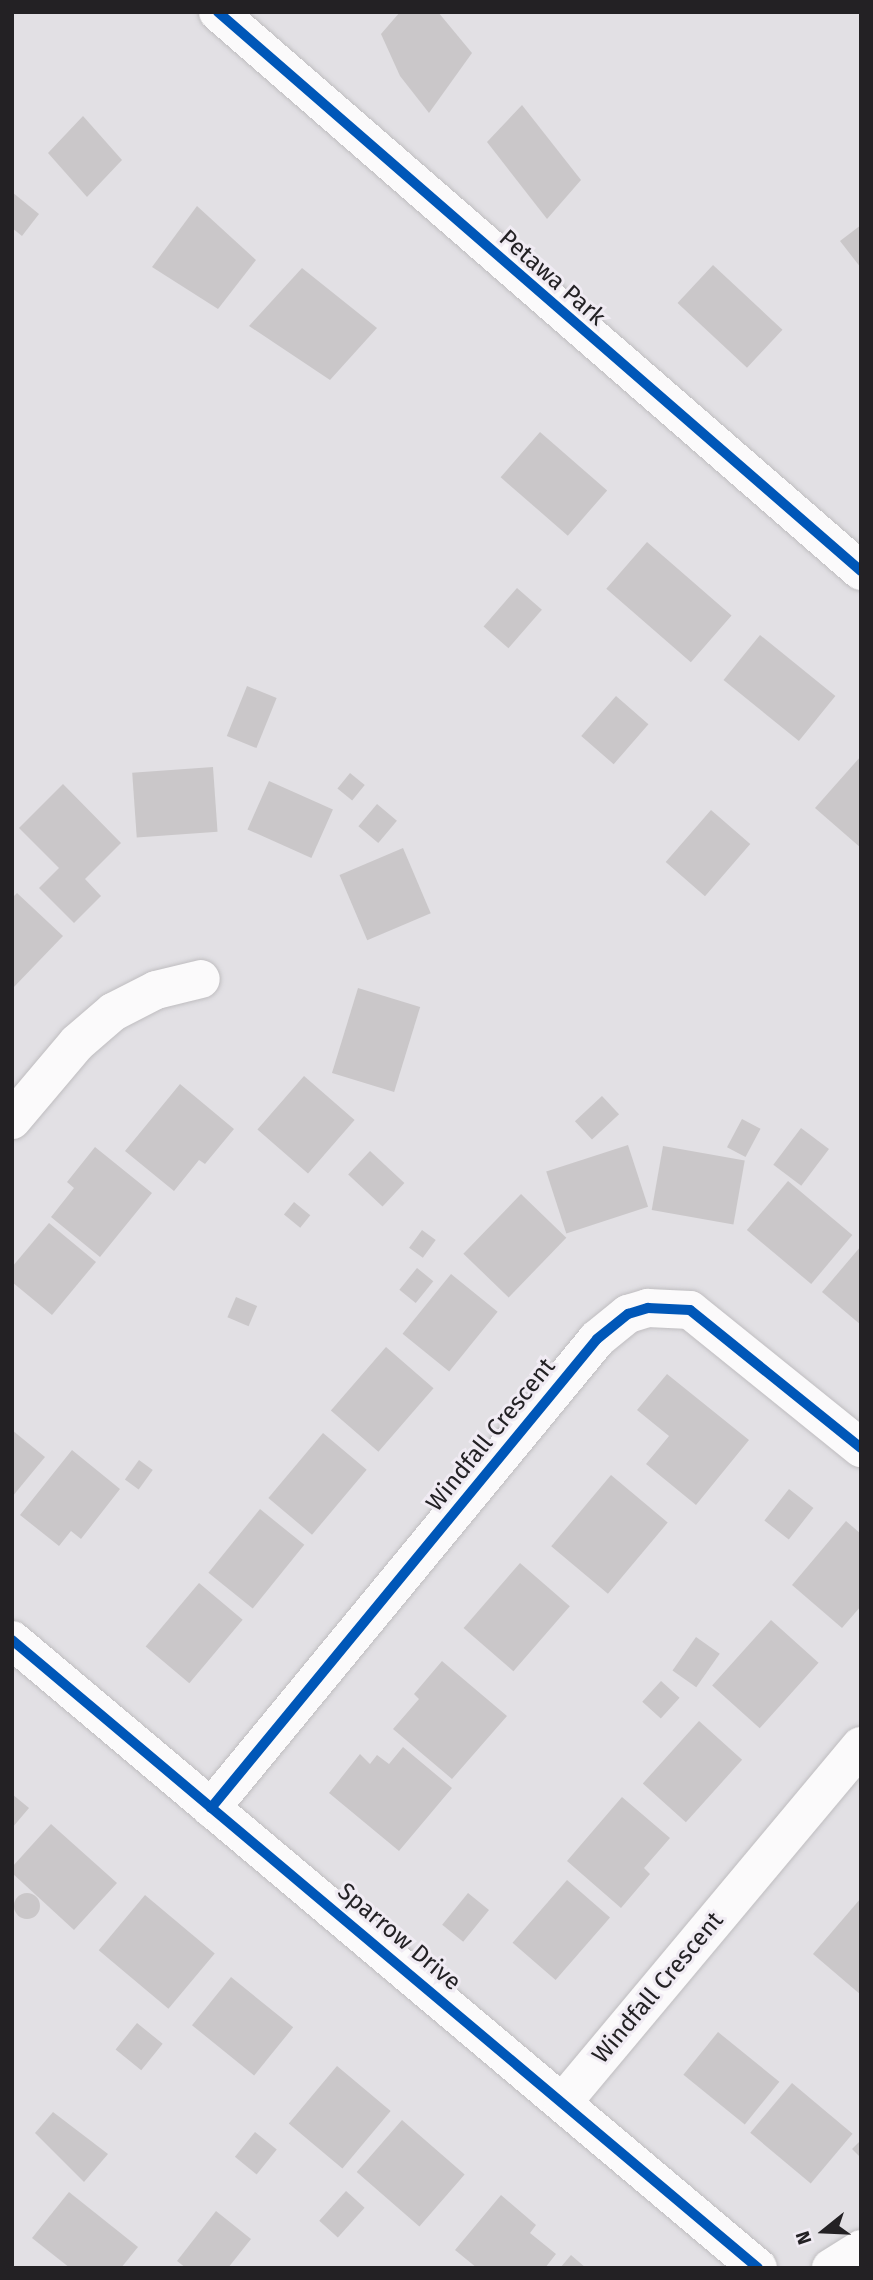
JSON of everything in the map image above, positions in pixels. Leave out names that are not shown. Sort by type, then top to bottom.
[{"type":"street","name":"Petawa Park","points":[[218,12],[861,572]]},
{"type":"street","points":[[12,1120],[77,1043],[113,1012],[156,990],[201,979]]},
{"type":"street","name":"Windfall Crescent","points":[[211,1808],[597,1339],[628,1314],[648,1308],[690,1310],[861,1448]]},
{"type":"street","name":"Sparrow Drive","points":[[12,1640],[758,2268]]},
{"type":"street","name":"Windfall Crescent","points":[[563,2102],[861,1746]]},
{"type":"street","points":[[831,2268],[861,2249]]},
{"type":"building","points":[[400,12],[438,12],[472,53],[429,113],[400,76],[381,34]]},
{"type":"building","points":[[522,105],[581,180],[547,219],[487,142]]},
{"type":"building","points":[[83,116],[122,160],[87,197],[48,153]]},
{"type":"building","points":[[12,192],[39,214],[22,236],[12,228]]},
{"type":"building","points":[[197,206],[256,260],[218,309],[152,267]]},
{"type":"building","points":[[861,225],[861,268],[840,241]]},
{"type":"building","points":[[713,265],[782,330],[747,368],[678,303]]},
{"type":"building","points":[[302,268],[377,328],[330,380],[249,326]]},
{"type":"building","points":[[540,432],[607,490],[568,536],[501,477]]},
{"type":"building","points":[[647,542],[732,615],[691,662],[606,589]]},
{"type":"building","points":[[517,588],[542,610],[508,648],[484,626]]},
{"type":"building","points":[[760,635],[835,696],[799,741],[723,680]]},
{"type":"building","points":[[247,686],[277,698],[256,748],[227,736]]},
{"type":"building","points":[[616,696],[648,724],[614,764],[581,736]]},
{"type":"building","points":[[861,756],[861,848],[815,808]]},
{"type":"building","points":[[213,767],[218,832],[137,837],[132,773]]},
{"type":"building","points":[[350,773],[365,785],[352,801],[337,789]]},
{"type":"building","points":[[269,781],[333,809],[311,858],[247,829]]},
{"type":"building","points":[[63,784],[121,843],[85,879],[101,896],[74,923],[39,888],[59,868],[19,828]]},
{"type":"building","points":[[377,804],[397,821],[378,843],[358,826]]},
{"type":"building","points":[[711,810],[750,844],[705,896],[666,862]]},
{"type":"building","points":[[403,848],[431,913],[367,940],[339,875]]},
{"type":"building","points":[[17,893],[63,936],[12,989],[12,898]]},
{"type":"building","points":[[358,988],[420,1007],[394,1092],[332,1073]]},
{"type":"building","points":[[304,1076],[355,1120],[308,1174],[257,1130]]},
{"type":"building","points":[[180,1084],[234,1129],[205,1164],[199,1160],[174,1191],[125,1151]]},
{"type":"building","points":[[602,1096],[619,1114],[592,1140],[575,1121]]},
{"type":"building","points":[[742,1119],[761,1129],[746,1157],[727,1147]]},
{"type":"building","points":[[801,1128],[829,1149],[801,1186],[773,1165]]},
{"type":"building","points":[[628,1145],[648,1207],[566,1233],[546,1172]]},
{"type":"building","points":[[663,1146],[745,1160],[733,1224],[652,1210]]},
{"type":"building","points":[[95,1147],[152,1193],[100,1257],[51,1217],[74,1188],[67,1182]]},
{"type":"building","points":[[370,1151],[404,1183],[383,1206],[348,1174]]},
{"type":"building","points":[[788,1181],[852,1235],[811,1284],[747,1230]]},
{"type":"building","points":[[521,1194],[566,1238],[509,1297],[463,1254]]},
{"type":"building","points":[[294,1202],[310,1215],[300,1228],[284,1214]]},
{"type":"building","points":[[49,1223],[96,1262],[52,1315],[12,1282],[12,1267]]},
{"type":"building","points":[[422,1230],[436,1240],[423,1258],[409,1248]]},
{"type":"building","points":[[861,1246],[861,1325],[822,1292]]},
{"type":"building","points":[[417,1268],[433,1281],[416,1303],[399,1290]]},
{"type":"building","points":[[451,1274],[498,1312],[449,1372],[403,1334]]},
{"type":"building","points":[[236,1297],[257,1306],[249,1326],[227,1317]]},
{"type":"building","points":[[386,1347],[434,1388],[378,1452],[331,1410]]},
{"type":"building","points":[[667,1374],[749,1440],[696,1505],[646,1464],[669,1436],[637,1410]]},
{"type":"building","points":[[12,1430],[45,1457],[12,1497]]},
{"type":"building","points":[[323,1433],[367,1470],[312,1535],[268,1498]]},
{"type":"building","points":[[72,1450],[120,1489],[81,1539],[71,1531],[59,1546],[20,1515]]},
{"type":"building","points":[[139,1460],[153,1470],[139,1489],[125,1479]]},
{"type":"building","points":[[611,1475],[668,1523],[608,1594],[551,1546]]},
{"type":"building","points":[[789,1489],[813,1508],[789,1540],[764,1521]]},
{"type":"building","points":[[260,1509],[304,1545],[253,1609],[208,1573]]},
{"type":"building","points":[[846,1521],[861,1534],[861,1606],[842,1628],[792,1585]]},
{"type":"building","points":[[520,1563],[570,1606],[513,1671],[464,1628]]},
{"type":"building","points":[[199,1583],[243,1620],[189,1683],[146,1647]]},
{"type":"building","points":[[771,1620],[819,1663],[760,1728],[712,1685]]},
{"type":"building","points":[[696,1637],[720,1654],[696,1687],[672,1671]]},
{"type":"building","points":[[442,1661],[507,1716],[452,1779],[393,1729],[419,1699],[414,1694]]},
{"type":"building","points":[[661,1681],[680,1698],[661,1719],[642,1702]]},
{"type":"building","points":[[699,1721],[742,1760],[686,1822],[643,1783]]},
{"type":"building","points":[[403,1747],[452,1788],[399,1851],[329,1793],[360,1754],[370,1764],[377,1755],[389,1764]]},
{"type":"building","points":[[12,1794],[29,1808],[12,1828]]},
{"type":"building","points":[[622,1797],[670,1838],[644,1868],[650,1874],[621,1908],[567,1861]]},
{"type":"building","points":[[51,1824],[117,1883],[74,1930],[12,1873],[12,1867]]},
{"type":"building","points":[[567,1880],[610,1917],[556,1980],[513,1943]]},
{"type":"building","points":[[27,1893],[36,1897],[40,1906],[36,1915],[27,1919],[18,1915],[14,1906],[18,1897]]},
{"type":"building","points":[[468,1893],[489,1910],[463,1942],[442,1925]]},
{"type":"building","points":[[145,1895],[215,1953],[168,2009],[99,1950]]},
{"type":"building","points":[[861,1898],[861,1995],[813,1954]]},
{"type":"building","points":[[231,1977],[293,2027],[254,2076],[192,2025]]},
{"type":"building","points":[[137,2023],[163,2044],[141,2070],[116,2049]]},
{"type":"building","points":[[718,2032],[779,2082],[745,2124],[683,2075]]},
{"type":"building","points":[[337,2066],[391,2111],[342,2168],[289,2123]]},
{"type":"building","points":[[792,2083],[853,2134],[811,2184],[750,2133]]},
{"type":"building","points":[[53,2112],[108,2154],[84,2182],[35,2133]]},
{"type":"building","points":[[402,2120],[465,2174],[419,2227],[357,2172]]},
{"type":"building","points":[[255,2132],[277,2150],[257,2174],[235,2157]]},
{"type":"building","points":[[861,2140],[861,2158],[852,2149]]},
{"type":"building","points":[[346,2191],[365,2208],[338,2237],[319,2221]]},
{"type":"building","points":[[69,2192],[138,2247],[121,2268],[70,2268],[32,2238]]},
{"type":"building","points":[[501,2195],[536,2225],[530,2233],[556,2254],[545,2268],[477,2268],[455,2250]]},
{"type":"building","points":[[216,2211],[251,2239],[228,2268],[186,2268],[177,2261]]},
{"type":"building","points":[[571,2255],[586,2268],[560,2268]]},
{"type":"cycle path","points":[[218,12],[861,571]]},
{"type":"cycle path","points":[[211,1808],[597,1339],[628,1314],[648,1308],[690,1310],[861,1448]]},
{"type":"cycle path","points":[[12,1640],[758,2268]]}]
